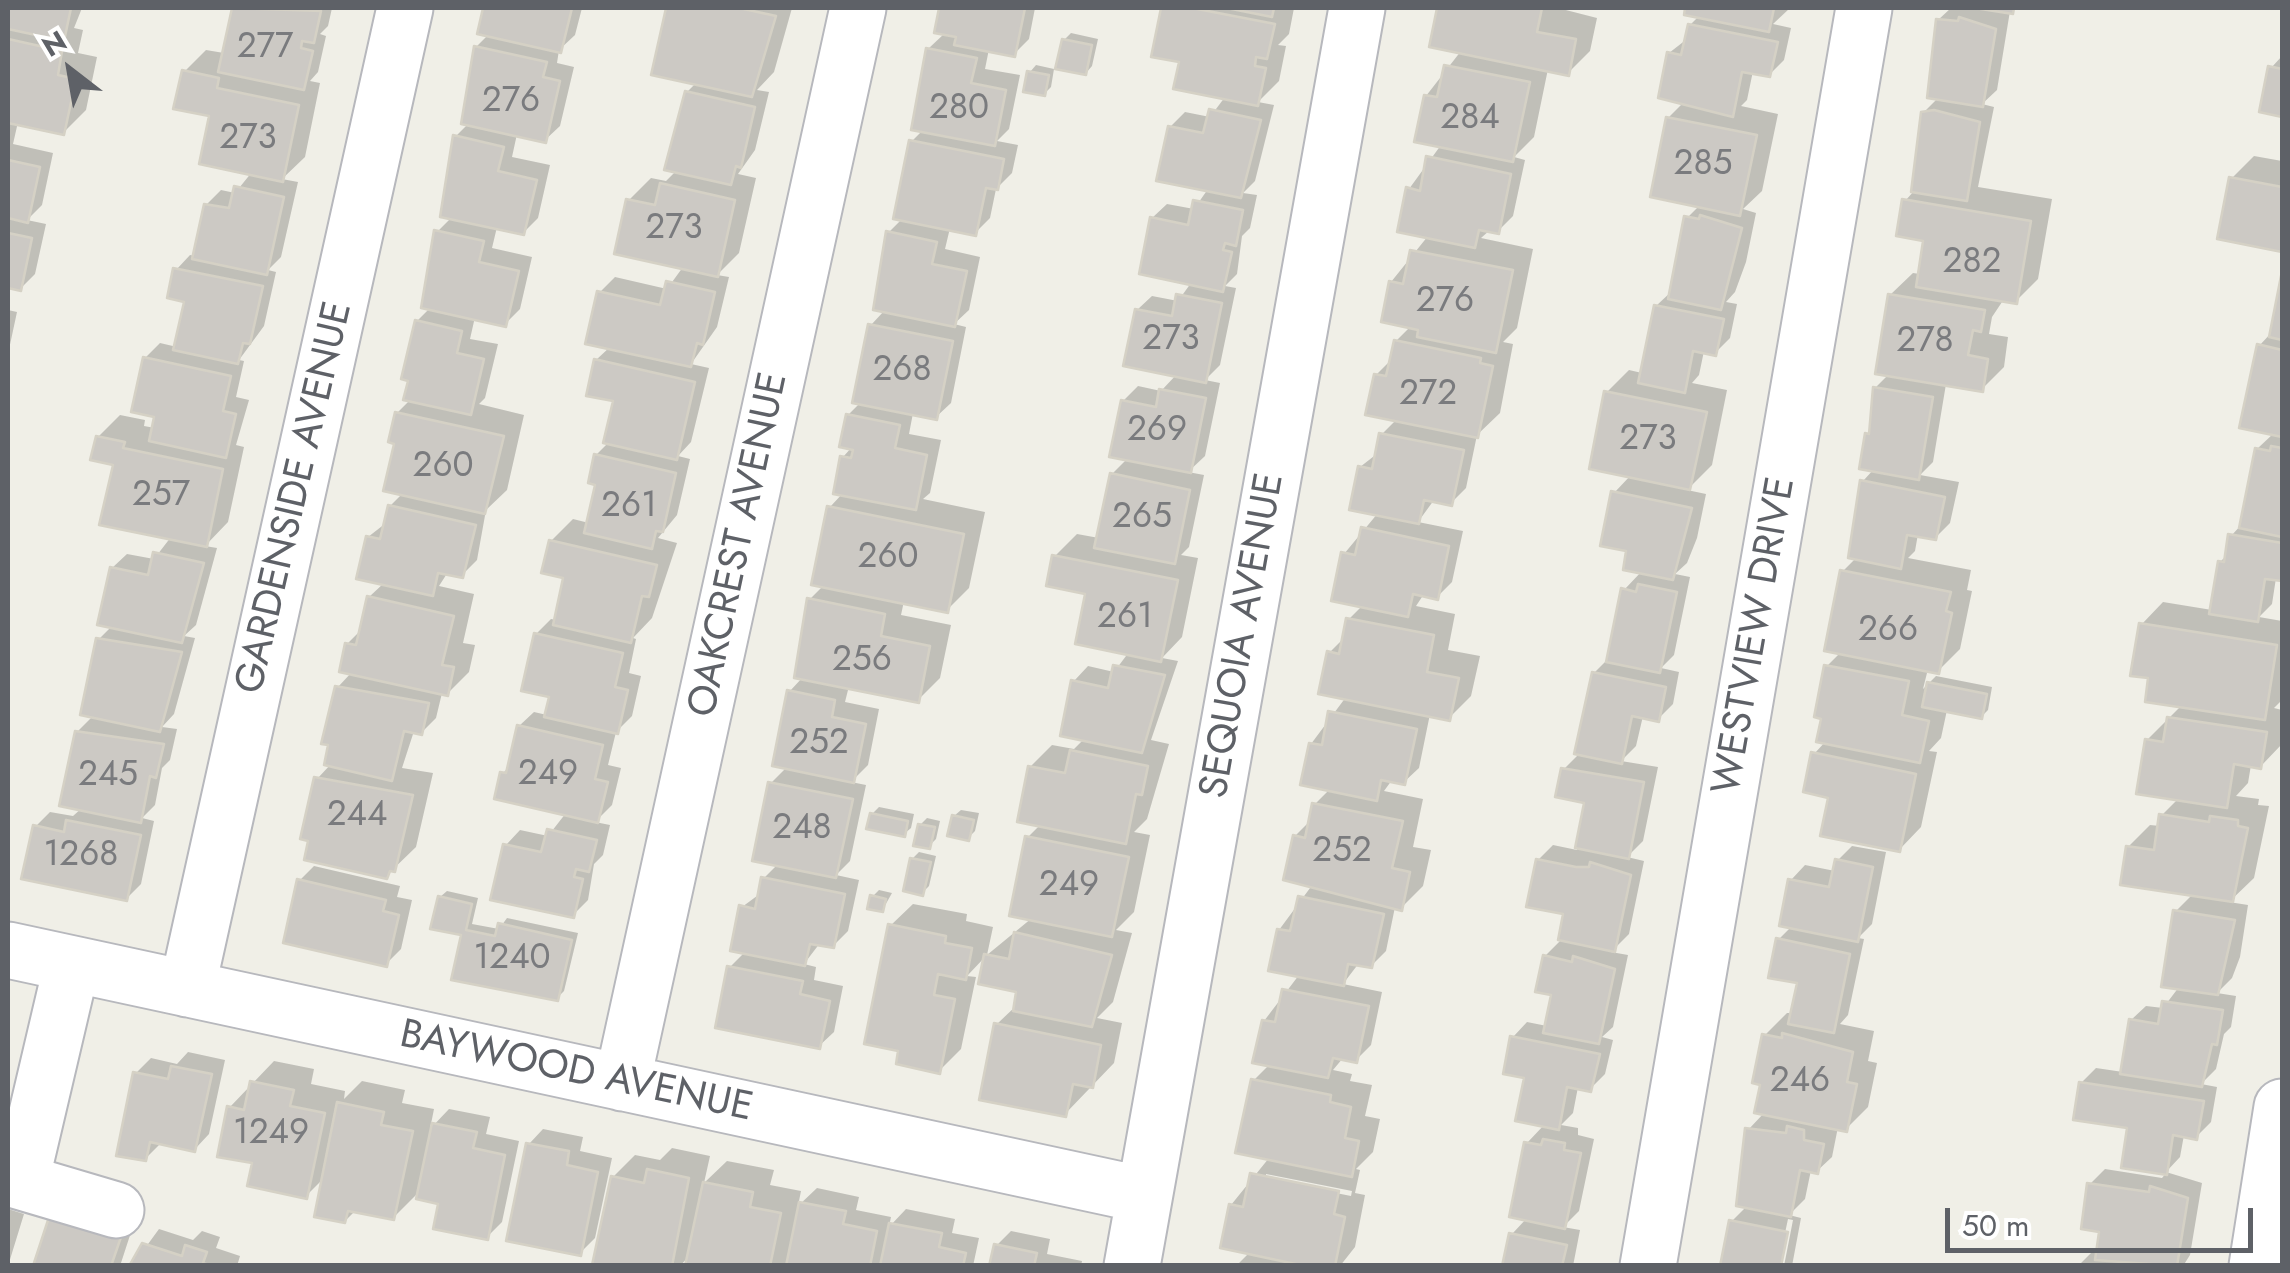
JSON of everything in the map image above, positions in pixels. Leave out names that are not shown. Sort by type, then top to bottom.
[{"type":"street","name":"GARDENSIDE AVENUE","points":[[187,988],[405,8]]},
{"type":"street","name":"OAKCREST AVENUE","points":[[622,1083],[858,8]]},
{"type":"street","name":"SEQUOIA AVENUE","points":[[1132,1266],[1357,8]]},
{"type":"street","name":"WESTVIEW DRIVE","points":[[1648,1266],[1864,8]]},
{"type":"street","name":"BAYWOOD AVENUE","points":[[8,950],[1144,1196]]},
{"type":"street","points":[[72,964],[14,1179],[116,1210]]},
{"type":"street","points":[[2257,1266],[2282,1107]]},
{"type":"building","points":[[8,8],[71,8],[64,41],[8,29]]},
{"type":"building","points":[[232,8],[321,11],[314,43],[302,41],[301,48],[313,51],[304,90],[218,72]]},
{"type":"building","points":[[483,8],[572,8],[561,53],[477,34]]},
{"type":"building","points":[[666,8],[739,8],[776,16],[752,97],[651,75]]},
{"type":"building","points":[[939,8],[1025,8],[1015,57],[954,45],[956,37],[934,33]]},
{"type":"building","points":[[1161,8],[1192,8],[1275,24],[1267,59],[1256,57],[1255,66],[1266,68],[1258,106],[1173,89],[1179,62],[1151,57]]},
{"type":"building","points":[[1227,8],[1274,8],[1272,17]]},
{"type":"building","points":[[1437,8],[1542,8],[1537,32],[1576,39],[1569,76],[1429,47]]},
{"type":"building","points":[[1685,8],[1774,8],[1769,32],[1684,15]]},
{"type":"building","points":[[1975,8],[2014,8],[2013,14]]},
{"type":"building","points":[[1959,17],[1996,29],[1983,107],[1927,98],[1936,19],[1958,21]]},
{"type":"building","points":[[1688,24],[1778,42],[1770,77],[1742,72],[1733,117],[1658,98],[1667,52],[1681,55]]},
{"type":"building","points":[[8,39],[62,51],[58,75],[76,79],[64,135],[8,123]]},
{"type":"building","points":[[1062,39],[1092,45],[1086,75],[1055,69]]},
{"type":"building","points":[[474,46],[547,62],[543,77],[560,81],[546,143],[461,124]]},
{"type":"building","points":[[926,48],[977,58],[971,83],[1006,90],[995,146],[911,130]]},
{"type":"building","points":[[1444,65],[1530,82],[1513,162],[1414,142],[1424,95],[1437,97]]},
{"type":"building","points":[[2268,66],[2282,69],[2282,117],[2259,112]]},
{"type":"building","points":[[182,70],[219,78],[217,88],[299,105],[283,182],[199,164],[209,116],[173,109]]},
{"type":"building","points":[[1027,71],[1049,75],[1045,96],[1023,92]]},
{"type":"building","points":[[685,91],[755,107],[741,168],[736,166],[731,185],[664,170]]},
{"type":"building","points":[[1209,109],[1261,120],[1241,198],[1156,181],[1168,126],[1203,133]]},
{"type":"building","points":[[1934,110],[1980,122],[1967,201],[1911,192],[1921,112]]},
{"type":"building","points":[[1666,117],[1757,135],[1740,216],[1650,197]]},
{"type":"building","points":[[453,135],[504,147],[498,171],[537,180],[524,235],[440,217]]},
{"type":"building","points":[[909,140],[1004,159],[998,190],[986,188],[976,236],[893,219]]},
{"type":"building","points":[[1426,156],[1511,174],[1499,234],[1479,230],[1475,248],[1397,232],[1406,187],[1420,191]]},
{"type":"building","points":[[8,160],[40,167],[28,223],[8,218]]},
{"type":"building","points":[[2229,177],[2282,187],[2282,252],[2217,239]]},
{"type":"building","points":[[660,183],[735,200],[718,277],[614,254],[626,199],[655,205]]},
{"type":"building","points":[[234,186],[284,197],[267,275],[192,259],[204,204],[229,208]]},
{"type":"building","points":[[1902,199],[2031,221],[2017,304],[1916,287],[1923,241],[1896,236]]},
{"type":"building","points":[[1193,200],[1243,210],[1236,246],[1225,243],[1223,250],[1232,252],[1223,292],[1139,274],[1150,217],[1188,225]]},
{"type":"building","points":[[1700,215],[1742,228],[1721,310],[1668,299],[1684,216],[1699,219]]},
{"type":"building","points":[[434,230],[484,241],[479,262],[519,271],[506,327],[421,308]]},
{"type":"building","points":[[886,231],[937,242],[932,264],[967,271],[955,327],[873,310]]},
{"type":"building","points":[[8,233],[32,238],[21,291],[8,288]]},
{"type":"building","points":[[1410,250],[1513,270],[1496,353],[1417,337],[1418,330],[1381,322],[1389,281],[1403,284]]},
{"type":"building","points":[[173,268],[263,286],[250,344],[243,343],[238,364],[173,350],[184,302],[167,298]]},
{"type":"building","points":[[2282,271],[2282,340],[2269,337]]},
{"type":"building","points":[[666,281],[715,292],[703,345],[697,343],[691,367],[585,344],[597,291],[660,305]]},
{"type":"building","points":[[1176,294],[1222,303],[1206,383],[1123,366],[1135,309],[1172,316]]},
{"type":"building","points":[[1888,294],[1985,310],[1981,332],[1973,330],[1968,355],[1988,359],[1983,392],[1875,374]]},
{"type":"building","points":[[1654,305],[1724,319],[1716,356],[1693,351],[1685,393],[1638,383]]},
{"type":"building","points":[[415,320],[462,331],[457,353],[484,359],[471,415],[403,400],[408,381],[401,379]]},
{"type":"building","points":[[868,324],[953,341],[937,420],[852,403]]},
{"type":"building","points":[[1394,340],[1481,358],[1480,363],[1493,366],[1478,438],[1365,415],[1374,374],[1386,376]]},
{"type":"building","points":[[2257,344],[2282,350],[2282,437],[2239,428]]},
{"type":"building","points":[[143,357],[231,376],[223,411],[236,414],[226,458],[149,441],[154,417],[131,412]]},
{"type":"building","points":[[594,359],[695,382],[677,460],[603,443],[613,401],[586,396]]},
{"type":"building","points":[[1873,387],[1933,397],[1919,480],[1859,469],[1865,433],[1869,434]]},
{"type":"building","points":[[1159,389],[1206,398],[1191,473],[1109,457],[1121,400],[1156,407]]},
{"type":"building","points":[[1604,391],[1707,412],[1690,490],[1589,469]]},
{"type":"building","points":[[395,412],[504,436],[485,514],[383,491],[394,444],[388,442]]},
{"type":"building","points":[[846,414],[900,425],[895,448],[927,455],[916,510],[833,494],[840,456],[851,458],[853,450],[839,447]]},
{"type":"building","points":[[1379,433],[1464,450],[1452,506],[1424,500],[1419,524],[1349,510],[1358,466],[1372,469]]},
{"type":"building","points":[[96,436],[125,442],[123,448],[223,469],[207,547],[99,525],[113,465],[90,460]]},
{"type":"building","points":[[2271,446],[2282,448],[2282,537],[2239,528],[2255,448],[2270,451]]},
{"type":"building","points":[[594,454],[676,473],[663,532],[656,531],[652,549],[584,533],[595,485],[588,483]]},
{"type":"building","points":[[1110,473],[1190,490],[1175,564],[1094,548]]},
{"type":"building","points":[[1860,480],[1945,497],[1936,540],[1907,535],[1901,569],[1848,558]]},
{"type":"building","points":[[1611,491],[1692,508],[1673,580],[1623,570],[1626,551],[1600,546]]},
{"type":"building","points":[[388,505],[476,525],[463,578],[438,573],[433,596],[356,579],[366,536],[380,539]]},
{"type":"building","points":[[827,506],[964,534],[948,613],[811,585]]},
{"type":"building","points":[[1361,527],[1449,546],[1438,600],[1413,594],[1408,617],[1331,601],[1341,552],[1355,555]]},
{"type":"building","points":[[2228,534],[2282,543],[2282,581],[2265,579],[2258,622],[2209,614],[2218,561],[2224,562]]},
{"type":"building","points":[[549,540],[657,565],[649,597],[642,596],[631,643],[553,625],[563,578],[541,573]]},
{"type":"building","points":[[153,552],[204,563],[182,643],[97,625],[110,567],[148,575]]},
{"type":"building","points":[[1052,555],[1178,580],[1161,662],[1075,644],[1085,594],[1046,586]]},
{"type":"building","points":[[1840,570],[1951,592],[1946,611],[1952,613],[1939,674],[1824,651]]},
{"type":"building","points":[[1638,584],[1677,592],[1660,673],[1606,662],[1621,588],[1636,592]]},
{"type":"building","points":[[367,596],[454,616],[442,665],[454,667],[448,696],[339,672],[345,643],[356,645]]},
{"type":"building","points":[[807,598],[885,614],[881,636],[930,646],[919,703],[794,678]]},
{"type":"building","points":[[1346,618],[1434,635],[1427,672],[1459,678],[1450,721],[1318,694],[1327,651],[1339,654]]},
{"type":"building","points":[[2139,623],[2277,645],[2265,720],[2145,702],[2148,678],[2130,676]]},
{"type":"building","points":[[534,633],[623,653],[615,687],[628,690],[618,734],[544,717],[549,697],[521,691]]},
{"type":"building","points":[[96,638],[182,652],[160,732],[80,715]]},
{"type":"building","points":[[1113,665],[1165,675],[1142,753],[1060,736],[1071,680],[1108,688]]},
{"type":"building","points":[[1824,665],[1909,681],[1902,715],[1929,721],[1920,763],[1816,742],[1821,719],[1814,717]]},
{"type":"building","points":[[1592,672],[1666,687],[1659,722],[1632,716],[1622,764],[1574,754]]},
{"type":"building","points":[[1927,682],[1987,694],[1982,719],[1922,707]]},
{"type":"building","points":[[335,686],[429,703],[422,735],[404,731],[392,781],[324,765],[328,745],[321,744]]},
{"type":"building","points":[[787,690],[835,700],[832,717],[866,724],[854,783],[772,766]]},
{"type":"building","points":[[1328,711],[1417,729],[1405,785],[1381,780],[1377,801],[1300,785],[1309,743],[1322,745]]},
{"type":"building","points":[[2167,717],[2267,732],[2261,769],[2234,764],[2227,808],[2136,794],[2145,739],[2163,742]]},
{"type":"building","points":[[517,725],[603,745],[595,779],[608,782],[598,823],[494,799],[500,772],[506,773]]},
{"type":"building","points":[[75,731],[164,744],[156,778],[150,776],[141,823],[59,806]]},
{"type":"building","points":[[1070,750],[1148,766],[1142,795],[1136,794],[1126,844],[1017,822],[1028,766],[1065,773]]},
{"type":"building","points":[[1811,752],[1916,774],[1900,852],[1820,836],[1828,798],[1803,792]]},
{"type":"building","points":[[1561,768],[1644,782],[1629,859],[1575,848],[1584,803],[1555,797]]},
{"type":"building","points":[[314,777],[413,795],[395,872],[390,871],[387,879],[304,860],[308,841],[300,839]]},
{"type":"building","points":[[768,782],[853,799],[836,878],[752,861]]},
{"type":"building","points":[[1312,803],[1403,821],[1392,868],[1410,872],[1402,911],[1283,880],[1293,835],[1305,838]]},
{"type":"building","points":[[870,813],[908,821],[905,837],[866,829]]},
{"type":"building","points":[[2159,814],[2209,822],[2210,816],[2238,820],[2238,826],[2248,828],[2233,902],[2120,885],[2126,846],[2154,850]]},
{"type":"building","points":[[952,815],[974,820],[969,841],[947,836]]},
{"type":"building","points":[[66,820],[141,835],[127,901],[21,879],[33,825],[64,832]]},
{"type":"building","points":[[918,824],[935,827],[930,849],[913,846]]},
{"type":"building","points":[[547,829],[597,840],[589,872],[576,869],[574,877],[583,879],[574,918],[490,900],[503,844],[541,852]]},
{"type":"building","points":[[1025,836],[1129,857],[1112,937],[1009,916]]},
{"type":"building","points":[[910,858],[931,862],[923,896],[903,891]]},
{"type":"building","points":[[1536,859],[1576,867],[1589,867],[1590,862],[1631,875],[1615,952],[1558,940],[1563,914],[1526,907]]},
{"type":"building","points":[[1835,859],[1873,867],[1858,942],[1779,926],[1788,879],[1829,887]]},
{"type":"building","points":[[761,877],[845,894],[834,948],[810,944],[805,966],[730,951],[739,905],[755,909]]},
{"type":"building","points":[[297,879],[386,900],[383,911],[399,915],[387,967],[283,943]]},
{"type":"building","points":[[870,895],[886,899],[883,912],[867,909]]},
{"type":"building","points":[[438,896],[472,904],[466,930],[495,936],[498,923],[572,940],[558,1001],[451,980],[461,935],[430,929]]},
{"type":"building","points":[[1298,896],[1384,914],[1372,968],[1348,964],[1344,986],[1268,971],[1277,929],[1290,931]]},
{"type":"building","points":[[2173,910],[2235,920],[2218,995],[2161,987]]},
{"type":"building","points":[[888,924],[946,936],[945,943],[972,948],[966,980],[938,974],[934,995],[955,999],[940,1074],[896,1064],[898,1051],[864,1044]]},
{"type":"building","points":[[1014,932],[1112,955],[1092,1027],[1013,1011],[1016,992],[978,984],[984,954],[1009,959]]},
{"type":"building","points":[[1776,938],[1850,954],[1834,1033],[1788,1024],[1797,983],[1768,978]]},
{"type":"building","points":[[1543,955],[1572,962],[1573,956],[1615,969],[1599,1044],[1543,1033],[1551,995],[1535,992]]},
{"type":"building","points":[[727,966],[803,981],[800,994],[830,1001],[820,1049],[715,1028]]},
{"type":"building","points":[[1282,989],[1369,1006],[1357,1063],[1333,1058],[1328,1078],[1252,1063],[1262,1020],[1275,1022]]},
{"type":"building","points":[[2162,1001],[2223,1010],[2217,1045],[2212,1044],[2202,1087],[2120,1074],[2129,1019],[2158,1024]]},
{"type":"building","points":[[994,1023],[1101,1045],[1093,1088],[1073,1084],[1066,1117],[979,1100]]},
{"type":"building","points":[[1782,1033],[1853,1052],[1847,1082],[1857,1084],[1847,1132],[1754,1113],[1760,1085],[1752,1083],[1762,1034],[1782,1038]]},
{"type":"building","points":[[1510,1036],[1600,1054],[1591,1092],[1567,1087],[1559,1130],[1515,1121],[1524,1078],[1503,1074]]},
{"type":"building","points":[[171,1066],[212,1074],[195,1152],[150,1142],[146,1161],[116,1156],[133,1072],[168,1079]]},
{"type":"building","points":[[1251,1079],[1331,1095],[1330,1102],[1351,1107],[1345,1138],[1359,1141],[1352,1177],[1235,1153]]},
{"type":"building","points":[[250,1081],[294,1090],[290,1106],[325,1113],[307,1199],[247,1186],[252,1163],[217,1157],[227,1106],[244,1110]]},
{"type":"building","points":[[2079,1082],[2204,1101],[2197,1140],[2173,1135],[2167,1175],[2121,1168],[2127,1128],[2073,1120]]},
{"type":"building","points":[[337,1102],[384,1112],[381,1125],[413,1131],[394,1220],[348,1211],[345,1223],[314,1217]]},
{"type":"building","points":[[432,1123],[477,1132],[473,1148],[505,1155],[488,1240],[433,1229],[438,1204],[416,1199]]},
{"type":"building","points":[[1787,1126],[1804,1130],[1804,1140],[1824,1144],[1818,1174],[1800,1170],[1791,1217],[1736,1206],[1745,1128],[1786,1133]]},
{"type":"building","points":[[1543,1139],[1565,1143],[1564,1150],[1581,1153],[1565,1229],[1509,1217],[1524,1142],[1541,1145]]},
{"type":"building","points":[[526,1143],[569,1151],[567,1165],[598,1172],[581,1256],[506,1241]]},
{"type":"building","points":[[647,1169],[689,1178],[672,1266],[592,1265],[611,1176],[644,1183]]},
{"type":"building","points":[[1250,1173],[1339,1191],[1334,1214],[1345,1217],[1335,1266],[1305,1266],[1220,1248],[1229,1204],[1243,1207]]},
{"type":"building","points":[[703,1182],[753,1192],[750,1207],[781,1213],[770,1266],[685,1266]]},
{"type":"building","points":[[2087,1183],[2149,1192],[2150,1186],[2188,1198],[2177,1266],[2095,1260],[2099,1232],[2081,1229]]},
{"type":"building","points":[[799,1202],[846,1211],[843,1224],[877,1231],[870,1266],[786,1266]]},
{"type":"building","points":[[50,1214],[121,1237],[111,1266],[33,1266]]},
{"type":"building","points":[[1729,1220],[1788,1232],[1781,1266],[1720,1266]]},
{"type":"building","points":[[889,1223],[942,1233],[939,1247],[966,1253],[963,1266],[880,1266]]},
{"type":"building","points":[[1509,1233],[1567,1245],[1562,1266],[1502,1266]]},
{"type":"building","points":[[142,1243],[182,1256],[185,1245],[207,1252],[203,1263],[211,1266],[129,1266]]},
{"type":"building","points":[[994,1244],[1037,1253],[1034,1266],[989,1266]]}]
